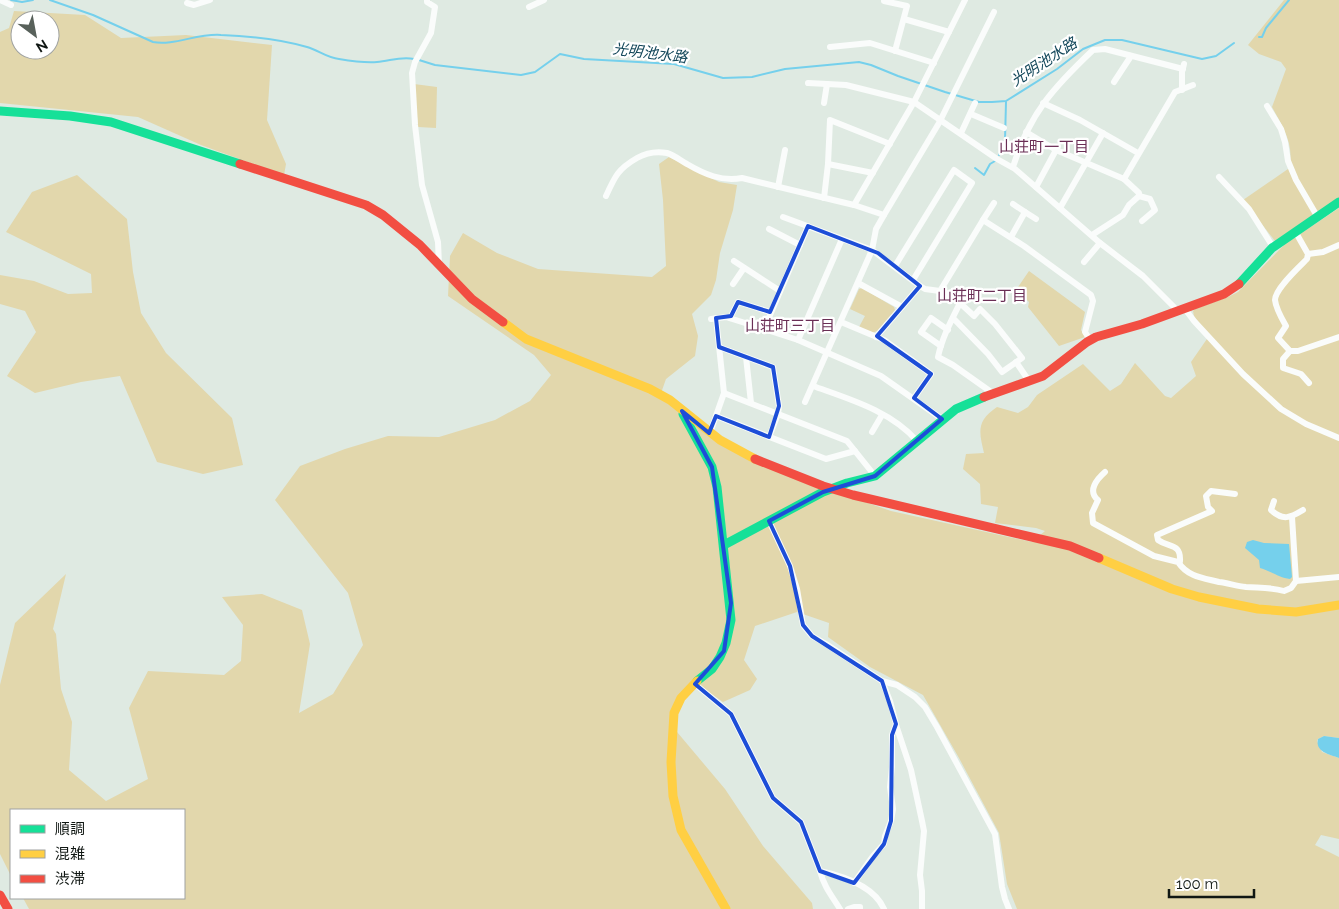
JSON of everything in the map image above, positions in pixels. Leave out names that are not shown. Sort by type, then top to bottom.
[{"type":"main road","points":[[0,111],[70,116],[111,122],[366,206],[383,215],[420,245],[472,300],[526,339],[650,389],[670,400],[708,432],[745,455],[832,489],[1070,546],[1146,579],[1199,597],[1258,610],[1275,611],[1296,612],[1339,605]]},
{"type":"main road","points":[[724,545],[832,489],[875,476],[942,420],[965,404],[1043,376],[1090,340],[1182,310],[1232,290],[1273,246],[1339,202]]},
{"type":"main road","points":[[682,411],[712,467],[717,487],[731,620],[729,636],[724,651],[712,669],[687,690],[677,705],[672,726],[671,789],[676,816],[681,830],[726,909]]},
{"type":"main road","points":[[0,895],[8,909]]},
{"type":"street","points":[[0,0],[11,6]]},
{"type":"street","points":[[187,3],[194,5],[210,0]]},
{"type":"street","points":[[427,0],[427,2],[435,7],[435,12],[431,33],[416,60],[412,73],[414,125],[422,184],[438,242],[439,265]]},
{"type":"street","points":[[529,8],[544,0]]},
{"type":"street","points":[[884,0],[907,6],[895,51]]},
{"type":"street","points":[[854,205],[914,102],[965,0]]},
{"type":"street","points":[[805,402],[872,250],[876,229],[940,120],[994,12]]},
{"type":"street","points":[[904,19],[949,32]]},
{"type":"street","points":[[830,47],[870,43],[934,63]]},
{"type":"street","points":[[1012,167],[1026,132],[1043,103],[1064,78],[1094,50],[1105,49],[1183,67],[1182,90]]},
{"type":"street","points":[[1114,78],[1131,56]]},
{"type":"street","points":[[808,83],[846,85],[914,102],[997,159],[1012,167],[1100,243],[1143,276],[1182,310],[1281,409],[1306,424],[1339,438]]},
{"type":"street","points":[[824,103],[827,84]]},
{"type":"street","points":[[1124,179],[1175,92],[1193,85]]},
{"type":"street","points":[[961,133],[975,103]]},
{"type":"street","points":[[1043,103],[1080,120],[1138,153]]},
{"type":"street","points":[[1267,106],[1281,129],[1288,161],[1296,180],[1317,216]]},
{"type":"street","points":[[971,114],[1004,128]]},
{"type":"street","points":[[824,198],[830,120],[890,144]]},
{"type":"street","points":[[1026,132],[1056,150],[1124,179],[1139,192],[1139,196]]},
{"type":"street","points":[[1060,208],[1103,133]]},
{"type":"street","points":[[778,187],[786,150]]},
{"type":"street","points":[[1036,187],[1056,150]]},
{"type":"street","points":[[606,196],[614,178],[622,168],[640,156],[653,152],[668,153],[716,178],[730,180],[742,178],[884,214]]},
{"type":"street","points":[[828,164],[873,172]]},
{"type":"street","points":[[895,266],[954,170],[972,183],[913,280]]},
{"type":"street","points":[[1219,178],[1249,210],[1273,246]]},
{"type":"street","points":[[1139,196],[1150,198],[1158,212],[1142,221]]},
{"type":"street","points":[[1092,235],[1123,215],[1129,205],[1139,196]]},
{"type":"street","points":[[783,217],[872,250],[920,286],[925,289],[940,291],[955,273],[994,203]]},
{"type":"street","points":[[1013,204],[1036,219]]},
{"type":"street","points":[[1011,238],[1026,212]]},
{"type":"street","points":[[983,220],[1091,295],[1095,305],[1085,332],[1090,340]]},
{"type":"street","points":[[764,328],[808,226]]},
{"type":"street","points":[[770,229],[800,245]]},
{"type":"street","points":[[1295,231],[1308,254],[1307,259],[1279,290],[1275,299],[1286,326],[1278,338],[1290,351],[1298,351],[1339,337]]},
{"type":"street","points":[[798,340],[842,238]]},
{"type":"street","points":[[1084,262],[1100,243]]},
{"type":"street","points":[[1308,254],[1323,252],[1339,245]]},
{"type":"street","points":[[734,261],[780,291]]},
{"type":"street","points":[[733,284],[744,268]]},
{"type":"street","points":[[858,283],[902,307]]},
{"type":"street","points":[[876,337],[920,286]]},
{"type":"street","points":[[730,318],[738,302],[770,312]]},
{"type":"street","points":[[953,318],[1002,372],[1022,358],[995,324],[980,310],[974,316],[960,304],[953,318],[948,330],[940,346],[938,357],[961,370],[994,394]]},
{"type":"street","points":[[708,432],[711,430],[724,393],[720,347],[713,319],[730,318],[798,340],[881,376],[942,420]]},
{"type":"street","points":[[940,346],[921,332],[931,318],[948,330]]},
{"type":"street","points":[[840,322],[884,340],[931,374],[914,398]]},
{"type":"street","points":[[720,347],[774,368],[779,406],[778,414],[769,437]]},
{"type":"street","points":[[1290,351],[1283,359],[1283,368],[1301,374],[1309,383]]},
{"type":"street","points":[[746,357],[751,403]]},
{"type":"street","points":[[1016,362],[1029,382]]},
{"type":"street","points":[[813,386],[867,406],[906,428],[918,441]]},
{"type":"street","points":[[724,393],[847,441],[875,476]]},
{"type":"street","points":[[872,432],[882,415]]},
{"type":"street","points":[[716,416],[826,459],[855,451]]},
{"type":"street","points":[[1105,472],[1098,479],[1093,490],[1095,498],[1098,500],[1092,513],[1093,523],[1154,556],[1178,562],[1182,568],[1194,576],[1206,580],[1247,587],[1274,588],[1284,591],[1291,588],[1296,581],[1292,517]]},
{"type":"street","points":[[1180,561],[1178,549],[1163,544],[1158,540],[1157,535],[1212,511],[1208,507],[1206,496],[1211,492],[1235,494]]},
{"type":"street","points":[[1274,501],[1271,510],[1278,516],[1292,517],[1303,510]]},
{"type":"street","points":[[769,521],[797,589],[803,625],[812,636],[882,681],[897,685],[925,707],[995,834],[1002,887],[1010,909]]},
{"type":"street","points":[[1296,581],[1339,577]]},
{"type":"street","points":[[882,681],[911,770],[924,831],[920,875],[922,909]]},
{"type":"street","points":[[695,684],[731,714],[773,798],[801,822],[831,898],[840,909]]},
{"type":"street","points":[[854,883],[884,844],[884,836],[891,821],[893,809],[890,788],[892,735],[896,724]]},
{"type":"street","points":[[820,871],[842,877],[854,883],[877,897],[883,909]]},
{"type":"street","points":[[848,909],[854,906],[860,907],[860,909]]},
{"type":"highlighted area","points":[[808,226],[878,253],[920,286],[877,336],[931,374],[914,398],[942,419],[875,476],[823,492],[769,521],[790,566],[803,625],[812,636],[882,681],[896,724],[892,735],[891,821],[884,844],[854,883],[820,871],[801,822],[773,798],[731,714],[695,684],[724,651],[731,603],[712,467],[682,411],[709,433],[716,416],[769,437],[779,406],[773,367],[719,347],[716,318],[731,316],[738,302],[770,312]]},
{"type":"shaded area","points":[[1284,0],[1339,0],[1339,198],[1275,241],[1243,200],[1288,169],[1290,153],[1287,137],[1272,107],[1286,69],[1281,62],[1259,54],[1248,45]]},
{"type":"shaded area","points":[[60,14],[85,15],[121,38],[186,35],[272,45],[267,120],[286,164],[284,175],[201,145],[138,117],[0,103],[0,32],[9,28],[10,25],[10,60],[60,60]]},
{"type":"shaded area","points":[[414,84],[437,87],[436,128],[418,127]]},
{"type":"shaded area","points":[[669,157],[719,182],[737,185],[733,210],[720,253],[716,280],[711,295],[692,314],[698,336],[695,356],[666,379],[660,396],[700,428],[810,483],[891,511],[1032,542],[1045,531],[1036,528],[995,523],[998,507],[981,504],[980,484],[963,469],[966,454],[984,453],[980,433],[985,417],[997,407],[1018,413],[1028,407],[1037,395],[1083,364],[1110,391],[1121,384],[1135,363],[1165,396],[1171,398],[1196,376],[1191,362],[1209,336],[1194,316],[1193,311],[1238,292],[1285,244],[1339,208],[1339,738],[1324,736],[1317,741],[1322,752],[1339,758],[1339,839],[1321,835],[1315,845],[1339,857],[1339,909],[1017,909],[1007,884],[999,833],[923,695],[870,667],[828,637],[829,623],[797,612],[755,626],[744,660],[757,679],[750,690],[723,702],[696,683],[687,690],[672,726],[725,789],[763,846],[812,903],[813,909],[29,909],[24,899],[185,899],[185,809],[10,809],[10,874],[0,854],[0,685],[15,623],[66,574],[53,629],[56,634],[61,689],[72,722],[69,770],[106,801],[148,779],[129,708],[148,671],[224,675],[241,661],[243,625],[222,597],[262,594],[302,610],[310,644],[299,713],[333,694],[363,645],[348,593],[275,500],[300,466],[345,449],[388,436],[439,437],[495,420],[530,401],[551,375],[534,355],[448,296],[450,256],[463,233],[497,253],[538,269],[652,277],[666,266],[663,200],[659,164]]},
{"type":"shaded area","points":[[77,175],[127,219],[133,272],[141,313],[166,353],[232,418],[243,465],[203,474],[157,462],[120,376],[81,382],[35,393],[7,376],[36,332],[25,311],[0,304],[0,275],[34,281],[68,294],[92,293],[91,274],[6,232],[32,192]]},
{"type":"shaded area","points":[[1029,271],[1085,312],[1081,330],[1085,337],[1059,346],[1028,307],[1029,302],[1016,290]]},
{"type":"shaded area","points":[[862,288],[894,307],[895,310],[877,331],[872,333],[859,327],[865,316],[850,309],[859,289]]},
{"type":"water","points":[[1253,540],[1264,543],[1289,544],[1292,577],[1290,579],[1260,568],[1259,560],[1245,548],[1247,542]]},
{"type":"water","points":[[1324,736],[1339,738],[1339,758],[1321,750],[1318,739]]},
{"type":"waterway","name":"光明池水路","points":[[11,0],[22,2],[33,0]]},
{"type":"waterway","name":"光明池水路","points":[[50,0],[93,15],[153,42],[161,43],[212,35],[242,36],[297,44],[330,57],[353,61],[372,62],[400,58],[414,59]]},
{"type":"waterway","name":"光明池水路","points":[[1259,37],[1262,37],[1266,28],[1289,0]]},
{"type":"waterway","name":"光明池水路","points":[[419,60],[435,65],[521,75],[535,72],[560,54],[584,59],[674,64],[723,78],[752,77],[785,69],[859,62],[945,92],[979,102],[992,102],[1006,101],[1057,69],[1083,49],[1105,40],[1122,40],[1202,59],[1216,56],[1234,43]]},
{"type":"waterway","points":[[999,155],[1005,140],[1006,102]]},
{"type":"waterway","points":[[975,168],[984,175],[990,164],[995,161]]},
{"type":"traffic: fast","points":[[0,111],[70,116],[111,122],[240,164]]},
{"type":"traffic: fast","points":[[1239,284],[1272,248],[1339,202]]},
{"type":"traffic: fast","points":[[724,545],[823,492],[847,483],[875,476],[956,409],[984,397]]},
{"type":"traffic: fast","points":[[683,414],[712,467],[717,487],[731,620],[726,643],[720,657],[712,669],[697,681]]},
{"type":"traffic: slow","points":[[503,322],[526,339],[650,389],[670,400],[720,440],[755,459]]},
{"type":"traffic: slow","points":[[1099,558],[1172,589],[1199,597],[1258,609],[1296,612],[1339,605]]},
{"type":"traffic: slow","points":[[697,681],[681,698],[674,713],[671,762],[673,796],[681,830],[726,909]]},
{"type":"traffic: jam","points":[[240,164],[366,205],[383,215],[420,245],[472,299],[503,322]]},
{"type":"traffic: jam","points":[[984,397],[1043,376],[1096,337],[1142,324],[1224,294],[1239,284]]},
{"type":"traffic: jam","points":[[755,459],[823,486],[853,495],[1070,546],[1099,558]]},
{"type":"traffic: jam","points":[[0,895],[8,909]]},
{"type":"district","name":"山荘町一丁目","points":[[1044,147]]},
{"type":"district","name":"山荘町二丁目","points":[[982,296]]},
{"type":"district","name":"山荘町三丁目","points":[[790,326]]}]
